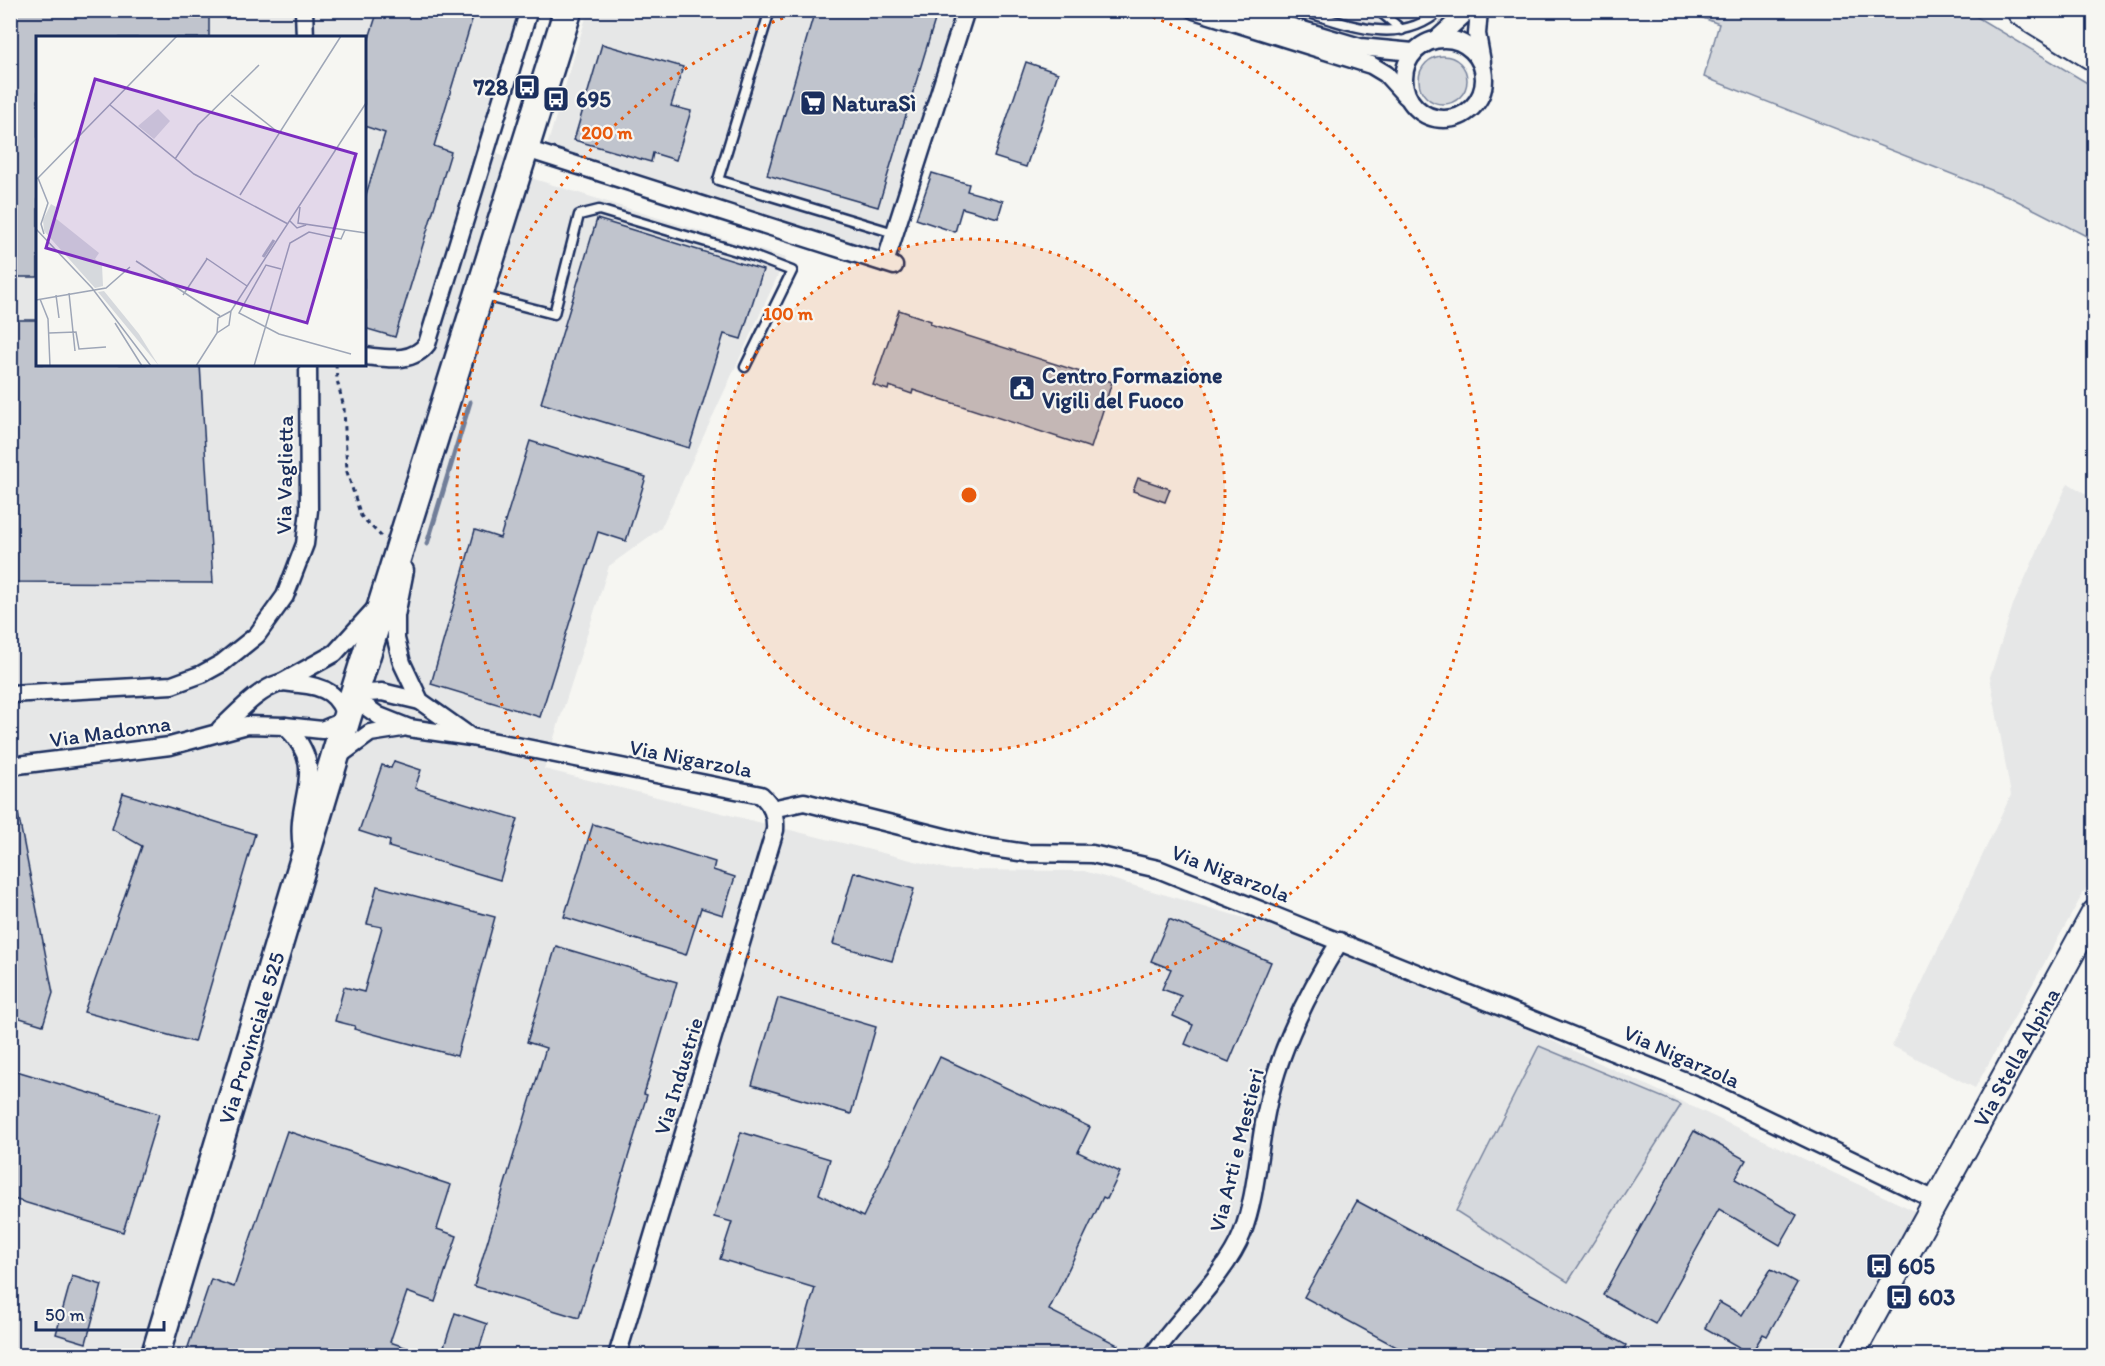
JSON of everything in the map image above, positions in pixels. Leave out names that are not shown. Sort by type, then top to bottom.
[{"type":"highway","points":[[2023,10],[2091,46]]},
{"type":"highway","points":[[2074,10],[2091,46]]},
{"type":"main road","name":"Via Provinciale 525","points":[[155,1356],[346,720],[392,581],[395,538],[480,295],[568,10]]},
{"type":"street","points":[[304,10],[305,36]]},
{"type":"street","points":[[366,356],[403,358],[416,354],[427,344],[529,10]]},
{"type":"street","points":[[526,149],[889,264],[894,233],[966,10]]},
{"type":"street","points":[[1194,10],[1371,65],[1391,79],[1418,111],[1431,118],[1444,120],[1458,117],[1470,110],[1479,99],[1484,86],[1484,72],[1477,34],[1479,10]]},
{"type":"street","points":[[1235,10],[1360,47],[1413,52]]},
{"type":"street","points":[[1409,100],[1403,75],[1413,52],[1454,27],[1469,10]]},
{"type":"street","points":[[1437,39],[1450,39],[1467,46],[1480,60],[1484,72]]},
{"type":"street","name":"Via Vaglietta","points":[[10,694],[172,685],[212,669],[257,635],[285,596],[305,544],[309,510],[308,366]]},
{"type":"street","name":"Via Nigarzola","points":[[395,538],[405,570],[396,616],[396,639],[402,663],[420,701]]},
{"type":"street","name":"Via Madonna","points":[[215,734],[248,704],[281,682],[321,663],[346,643],[368,618],[392,581]]},
{"type":"street","points":[[281,682],[312,686],[330,692],[341,703],[346,720]]},
{"type":"street","name":"Via Nigarzola","points":[[355,694],[382,692],[420,701],[471,737]]},
{"type":"street","name":"Via Nigarzola","points":[[355,694],[365,706],[379,716],[409,728],[471,737],[761,795],[772,808],[804,802],[980,846],[1026,853],[1092,854],[1138,862],[1700,1087],[1936,1201]]},
{"type":"street","name":"Via Madonna","points":[[10,766],[153,748],[247,725],[322,730],[346,720]]},
{"type":"street","points":[[285,726],[302,744],[309,762],[300,826],[304,860]]},
{"type":"street","name":"Via Nigarzola","points":[[335,758],[370,733],[409,728]]},
{"type":"street","name":"Via Industrie","points":[[617,1356],[775,830],[772,808]]},
{"type":"street","name":"Via Stella Alpina","points":[[1851,1356],[2094,913]]},
{"type":"street","name":"Via Arti e Mestieri","points":[[1152,1356],[1226,1262],[1241,1235],[1250,1206],[1268,1106],[1281,1061],[1303,1009],[1340,941]]},
{"type":"lane","points":[[770,10],[718,180],[894,233]]},
{"type":"lane","points":[[1254,10],[1288,27]]},
{"type":"lane","points":[[1300,10],[1374,31],[1402,30],[1425,22],[1441,10]]},
{"type":"lane","points":[[1378,10],[1402,30]]},
{"type":"lane","points":[[480,295],[554,314],[579,215],[598,210],[750,255],[792,271],[745,367]]},
{"type":"path","points":[[336,366],[344,408],[347,472],[361,516],[372,530],[395,538]]},
{"type":"shaded area","points":[[10,11],[535,11],[489,146],[531,178],[786,258],[661,528],[609,566],[544,769],[951,870],[1084,871],[1275,927],[1423,980],[1917,1212],[1838,1355],[11,1355]]},
{"type":"shaded area","points":[[588,11],[954,11],[880,257],[546,149]]},
{"type":"shaded area","points":[[1261,11],[1444,11],[1429,24],[1385,41],[1357,40]]},
{"type":"shaded area","points":[[1685,11],[1967,11],[2094,87],[2094,240],[2008,196],[1704,77],[1719,24]]},
{"type":"shaded area","points":[[1438,56],[1448,56],[1460,63],[1467,75],[1467,85],[1460,97],[1448,104],[1438,104],[1423,93],[1419,85],[1419,75],[1430,60]]},
{"type":"shaded area","points":[[2068,483],[2094,499],[2094,874],[1975,1088],[1892,1046],[2011,795],[1990,677],[2013,605]]},
{"type":"shaded area","points":[[1539,1046],[1681,1105],[1568,1282],[1456,1211]]},
{"type":"building","points":[[10,10],[209,10],[209,36],[36,36],[36,277],[10,277]]},
{"type":"building","points":[[378,10],[475,10],[434,146],[451,152],[395,337],[366,329],[366,195],[385,133],[366,127],[366,48]]},
{"type":"building","points":[[815,10],[938,10],[878,207],[767,175]]},
{"type":"building","points":[[602,44],[683,67],[671,106],[691,111],[676,160],[653,153],[651,162],[574,140]]},
{"type":"building","points":[[1026,62],[1058,73],[1026,167],[994,157]]},
{"type":"building","points":[[932,173],[969,184],[967,191],[1003,201],[998,218],[962,208],[955,232],[916,219]]},
{"type":"building","points":[[597,219],[763,270],[741,339],[724,334],[689,448],[541,403]]},
{"type":"building","points":[[899,310],[931,321],[930,324],[1112,382],[1091,448],[913,390],[912,394],[889,386],[888,390],[873,385]]},
{"type":"building","points":[[10,320],[36,320],[36,366],[200,366],[213,583],[10,582]]},
{"type":"building","points":[[530,441],[646,477],[626,541],[598,532],[540,717],[431,684],[475,530],[500,538]]},
{"type":"building","points":[[1138,478],[1170,489],[1165,502],[1133,491]]},
{"type":"building","points":[[394,761],[421,770],[415,788],[518,819],[500,880],[389,847],[390,841],[359,831],[382,765],[391,768]]},
{"type":"building","points":[[123,793],[255,834],[194,1042],[84,1012],[142,846],[112,829]]},
{"type":"building","points":[[10,808],[17,808],[53,993],[43,1025],[10,1015]]},
{"type":"building","points":[[593,824],[715,862],[713,870],[735,877],[723,915],[701,908],[686,955],[564,917]]},
{"type":"building","points":[[854,872],[914,889],[892,961],[833,944]]},
{"type":"building","points":[[377,886],[495,917],[457,1056],[354,1029],[355,1026],[335,1021],[344,987],[364,992],[382,927],[367,924]]},
{"type":"building","points":[[1169,919],[1271,962],[1229,1062],[1185,1044],[1193,1025],[1173,1016],[1181,996],[1162,989],[1171,969],[1151,961]]},
{"type":"building","points":[[556,946],[677,982],[644,1094],[647,1095],[579,1318],[474,1286],[546,1048],[527,1042]]},
{"type":"building","points":[[778,998],[876,1027],[851,1114],[752,1085]]},
{"type":"building","points":[[940,1057],[1090,1127],[1078,1152],[1120,1172],[1107,1199],[1103,1197],[1049,1310],[1118,1345],[1113,1356],[795,1356],[815,1288],[720,1259],[732,1222],[714,1217],[741,1132],[830,1159],[819,1194],[863,1217]]},
{"type":"building","points":[[10,1069],[159,1114],[123,1232],[10,1198]]},
{"type":"building","points":[[287,1131],[451,1185],[437,1229],[457,1236],[435,1302],[407,1292],[390,1342],[422,1353],[421,1356],[185,1356],[211,1279],[234,1287]]},
{"type":"building","points":[[1694,1131],[1746,1160],[1735,1179],[1797,1215],[1780,1245],[1719,1209],[1655,1324],[1603,1295]]},
{"type":"building","points":[[1357,1201],[1626,1345],[1620,1356],[1413,1356],[1304,1297]]},
{"type":"building","points":[[1771,1269],[1797,1283],[1767,1336],[1763,1334],[1751,1354],[1705,1328],[1719,1302],[1742,1315]]},
{"type":"building","points":[[72,1276],[102,1285],[86,1343],[56,1334]]},
{"type":"building","points":[[455,1313],[487,1324],[477,1356],[441,1356]]},
{"type":"waterway","points":[[427,544],[470,402]]},
{"type":"place","name":"728","points":[[527,87]]},
{"type":"place","name":"695","points":[[556,99]]},
{"type":"place","name":"NaturaSì","points":[[813,103]]},
{"type":"place","name":"Centro Formazione Vigili del Fuoco","points":[[1022,388]]},
{"type":"place","name":"605","points":[[1879,1266]]},
{"type":"place","name":"603","points":[[1899,1297]]}]
